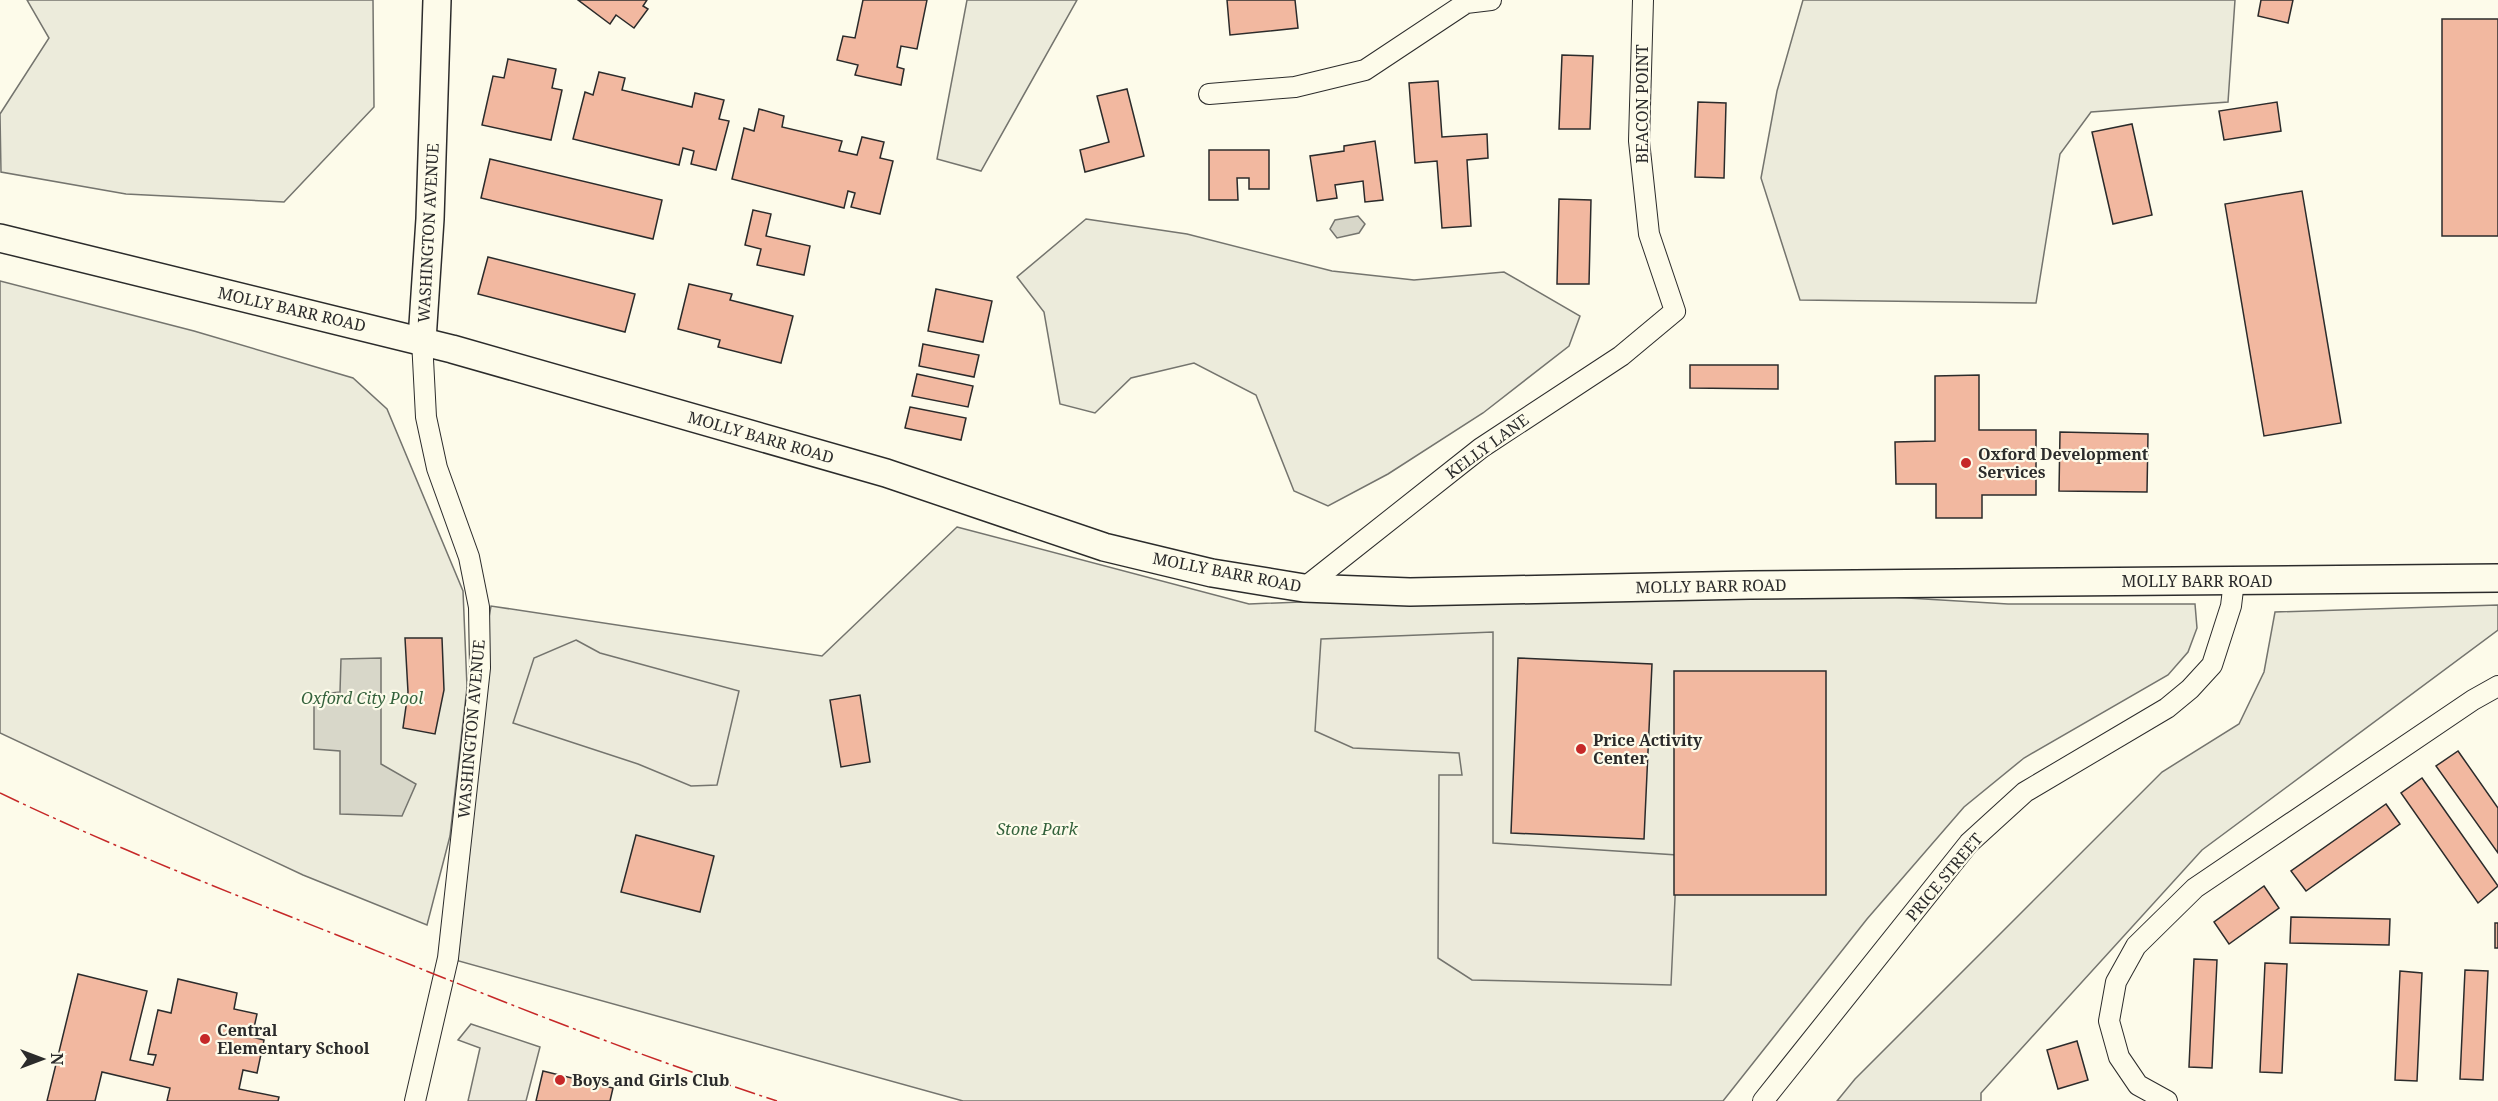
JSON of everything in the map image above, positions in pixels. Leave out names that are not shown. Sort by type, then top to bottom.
[{"type":"main road","name":"WASHINGTON AVENUE","points":[[422,340],[430,219],[437,0]]},
{"type":"main road","name":"MOLLY BARR ROAD","points":[[0,238],[422,340],[886,473],[1104,547],[1212,573],[1304,588],[1410,592],[1750,585],[2498,578]]},
{"type":"street","points":[[1209,94],[1295,87],[1365,70],[1466,3],[1491,0]]},
{"type":"street","name":"BEACON POINT","points":[[1643,0],[1639,141],[1649,234],[1675,311]]},
{"type":"street","name":"KELLY LANE","points":[[1304,588],[1481,448],[1621,356],[1675,311]]},
{"type":"street","name":"WASHINGTON AVENUE","points":[[415,1101],[448,958],[480,668],[479,607],[470,557],[435,458],[426,417],[422,340]]},
{"type":"street","name":"PRICE STREET","points":[[1763,1101],[1968,843],[2025,792],[2167,708],[2190,689],[2212,665],[2225,630],[2234,581]]},
{"type":"street","points":[[2168,1101],[2138,1085],[2119,1057],[2109,1021],[2116,982],[2136,946],[2195,888],[2473,700],[2498,686]]},
{"type":"green space","points":[[27,0],[373,0],[374,107],[284,202],[126,194],[1,172],[0,114],[49,38]]},
{"type":"green space","points":[[967,0],[1077,0],[981,171],[937,159]]},
{"type":"green space","points":[[1803,0],[2235,0],[2228,102],[2091,112],[2060,154],[2036,303],[1800,300],[1761,178],[1777,91]]},
{"type":"green space","points":[[1086,219],[1187,234],[1332,271],[1414,280],[1504,272],[1580,316],[1569,346],[1483,413],[1388,474],[1328,506],[1294,491],[1256,395],[1194,363],[1131,378],[1095,413],[1060,404],[1044,312],[1017,277]]},
{"type":"green space","name":"Oxford City Pool","points":[[0,281],[194,331],[353,378],[387,409],[463,591],[467,687],[450,836],[427,925],[303,875],[0,733]]},
{"type":"green space","name":"Stone Park","points":[[957,527],[1249,604],[1706,586],[2008,604],[2195,604],[2197,628],[2188,652],[2168,675],[2024,758],[1964,807],[1867,919],[1723,1101],[963,1101],[448,958],[480,668],[491,606],[822,656]]},
{"type":"green space","points":[[2498,605],[2498,630],[2202,850],[1981,1093],[1981,1101],[1837,1101],[1855,1079],[2162,772],[2239,724],[2264,672],[2275,612]]},
{"type":"shaded area","points":[[1358,216],[1365,224],[1359,233],[1337,238],[1330,229],[1335,220]]},
{"type":"shaded area","points":[[1493,632],[1493,843],[1677,855],[1671,985],[1472,980],[1438,958],[1439,775],[1462,775],[1459,753],[1353,748],[1315,731],[1321,639]]},
{"type":"shaded area","points":[[576,640],[600,653],[739,691],[717,785],[691,786],[638,764],[513,723],[534,658]]},
{"type":"shaded area","points":[[381,658],[381,764],[416,784],[402,816],[340,814],[340,751],[314,749],[314,695],[340,692],[341,659]]},
{"type":"shaded area","points":[[471,1024],[540,1047],[526,1101],[468,1101],[480,1048],[458,1040]]},
{"type":"building","points":[[578,0],[647,0],[643,6],[648,9],[634,28],[616,15],[610,24]]},
{"type":"building","points":[[863,0],[927,0],[917,49],[901,46],[897,67],[904,69],[901,85],[855,75],[858,65],[837,60],[843,36],[855,38]]},
{"type":"building","points":[[1227,0],[1295,0],[1298,28],[1230,35]]},
{"type":"building","points":[[2261,0],[2293,0],[2288,23],[2258,16]]},
{"type":"building","points":[[2442,19],[2498,19],[2498,236],[2442,236]]},
{"type":"building","points":[[1562,55],[1593,56],[1590,129],[1559,129]]},
{"type":"building","points":[[508,59],[556,69],[552,88],[562,90],[551,140],[482,125],[493,76],[504,78]]},
{"type":"building","points":[[599,72],[625,78],[622,90],[692,107],[695,93],[724,100],[719,119],[729,121],[716,170],[691,164],[694,151],[683,148],[679,165],[573,139],[585,92],[593,95]]},
{"type":"building","points":[[1438,81],[1442,137],[1487,134],[1488,158],[1467,160],[1471,226],[1442,228],[1437,161],[1415,163],[1409,83]]},
{"type":"building","points":[[1127,89],[1144,156],[1085,172],[1080,150],[1109,142],[1097,96]]},
{"type":"building","points":[[1698,102],[1726,103],[1724,178],[1695,177]]},
{"type":"building","points":[[2277,102],[2281,131],[2224,140],[2219,111]]},
{"type":"building","points":[[759,109],[784,116],[782,127],[842,141],[839,151],[857,155],[862,137],[884,142],[880,158],[893,161],[880,214],[851,207],[855,193],[848,191],[844,208],[732,179],[744,128],[754,131]]},
{"type":"building","points":[[2132,124],[2152,215],[2113,224],[2092,132]]},
{"type":"building","points":[[1375,141],[1383,200],[1365,202],[1363,181],[1335,185],[1337,198],[1317,201],[1310,156],[1344,151],[1344,146]]},
{"type":"building","points":[[1209,150],[1269,150],[1269,189],[1249,189],[1249,178],[1237,178],[1238,200],[1209,200]]},
{"type":"building","points":[[490,159],[662,200],[653,239],[481,198]]},
{"type":"building","points":[[2302,191],[2341,423],[2264,436],[2225,204]]},
{"type":"building","points":[[1559,199],[1591,200],[1589,284],[1557,284]]},
{"type":"building","points":[[753,210],[771,214],[766,236],[810,246],[804,275],[757,265],[761,249],[745,245]]},
{"type":"building","points":[[488,257],[635,294],[625,332],[478,294]]},
{"type":"building","points":[[689,284],[732,294],[730,300],[793,316],[781,363],[718,347],[720,340],[678,329]]},
{"type":"building","points":[[936,289],[992,301],[983,342],[928,331]]},
{"type":"building","points":[[923,344],[979,355],[974,377],[919,366]]},
{"type":"building","points":[[1690,365],[1778,365],[1778,389],[1690,388]]},
{"type":"building","points":[[917,374],[973,386],[968,407],[912,396]]},
{"type":"building","name":"Oxford Development Services","points":[[1979,375],[1979,430],[2036,430],[2036,495],[1982,495],[1982,518],[1936,518],[1936,484],[1896,484],[1895,442],[1935,441],[1935,376]]},
{"type":"building","points":[[910,407],[966,418],[961,440],[905,428]]},
{"type":"building","points":[[2060,432],[2148,434],[2147,492],[2059,491]]},
{"type":"building","points":[[405,638],[442,638],[444,690],[435,734],[403,728],[408,692]]},
{"type":"building","name":"Price Activity Center","points":[[1518,658],[1652,664],[1644,839],[1511,833]]},
{"type":"building","points":[[1674,671],[1826,671],[1826,895],[1674,895]]},
{"type":"building","points":[[860,695],[870,762],[841,767],[830,700]]},
{"type":"building","points":[[2458,751],[2498,808],[2498,853],[2436,766]]},
{"type":"building","points":[[2422,778],[2498,886],[2478,903],[2401,793]]},
{"type":"building","points":[[2386,804],[2400,824],[2306,891],[2291,871]]},
{"type":"building","points":[[636,835],[714,856],[700,912],[621,892]]},
{"type":"building","points":[[2264,886],[2279,908],[2229,944],[2214,922]]},
{"type":"building","points":[[2291,917],[2390,919],[2389,945],[2290,943]]},
{"type":"building","points":[[2495,923],[2498,923],[2498,948],[2495,948]]},
{"type":"building","points":[[2194,959],[2217,960],[2212,1068],[2189,1067]]},
{"type":"building","points":[[2265,963],[2287,964],[2282,1073],[2260,1072]]},
{"type":"building","points":[[2465,970],[2488,971],[2483,1080],[2460,1079]]},
{"type":"building","points":[[2400,971],[2422,973],[2417,1081],[2395,1080]]},
{"type":"building","name":"Central Elementary School","points":[[78,974],[147,991],[130,1060],[153,1065],[156,1055],[148,1054],[158,1010],[171,1013],[178,979],[237,993],[234,1009],[257,1014],[252,1037],[264,1040],[257,1073],[243,1070],[239,1089],[279,1097],[278,1101],[167,1101],[170,1088],[102,1072],[95,1101],[47,1101]]},
{"type":"building","points":[[2077,1041],[2088,1080],[2058,1089],[2047,1050]]},
{"type":"building","name":"Boys and Girls Club","points":[[543,1071],[613,1088],[610,1101],[536,1101]]},
{"type":"power","points":[[0,793],[174,870],[563,1025],[777,1101]]},
{"type":"place","name":"Oxford Development Services","points":[[1966,463]]},
{"type":"place","name":"Price Activity Center","points":[[1581,749]]},
{"type":"place","name":"Central Elementary School","points":[[205,1039]]},
{"type":"place","name":"Boys and Girls Club","points":[[560,1080]]}]
